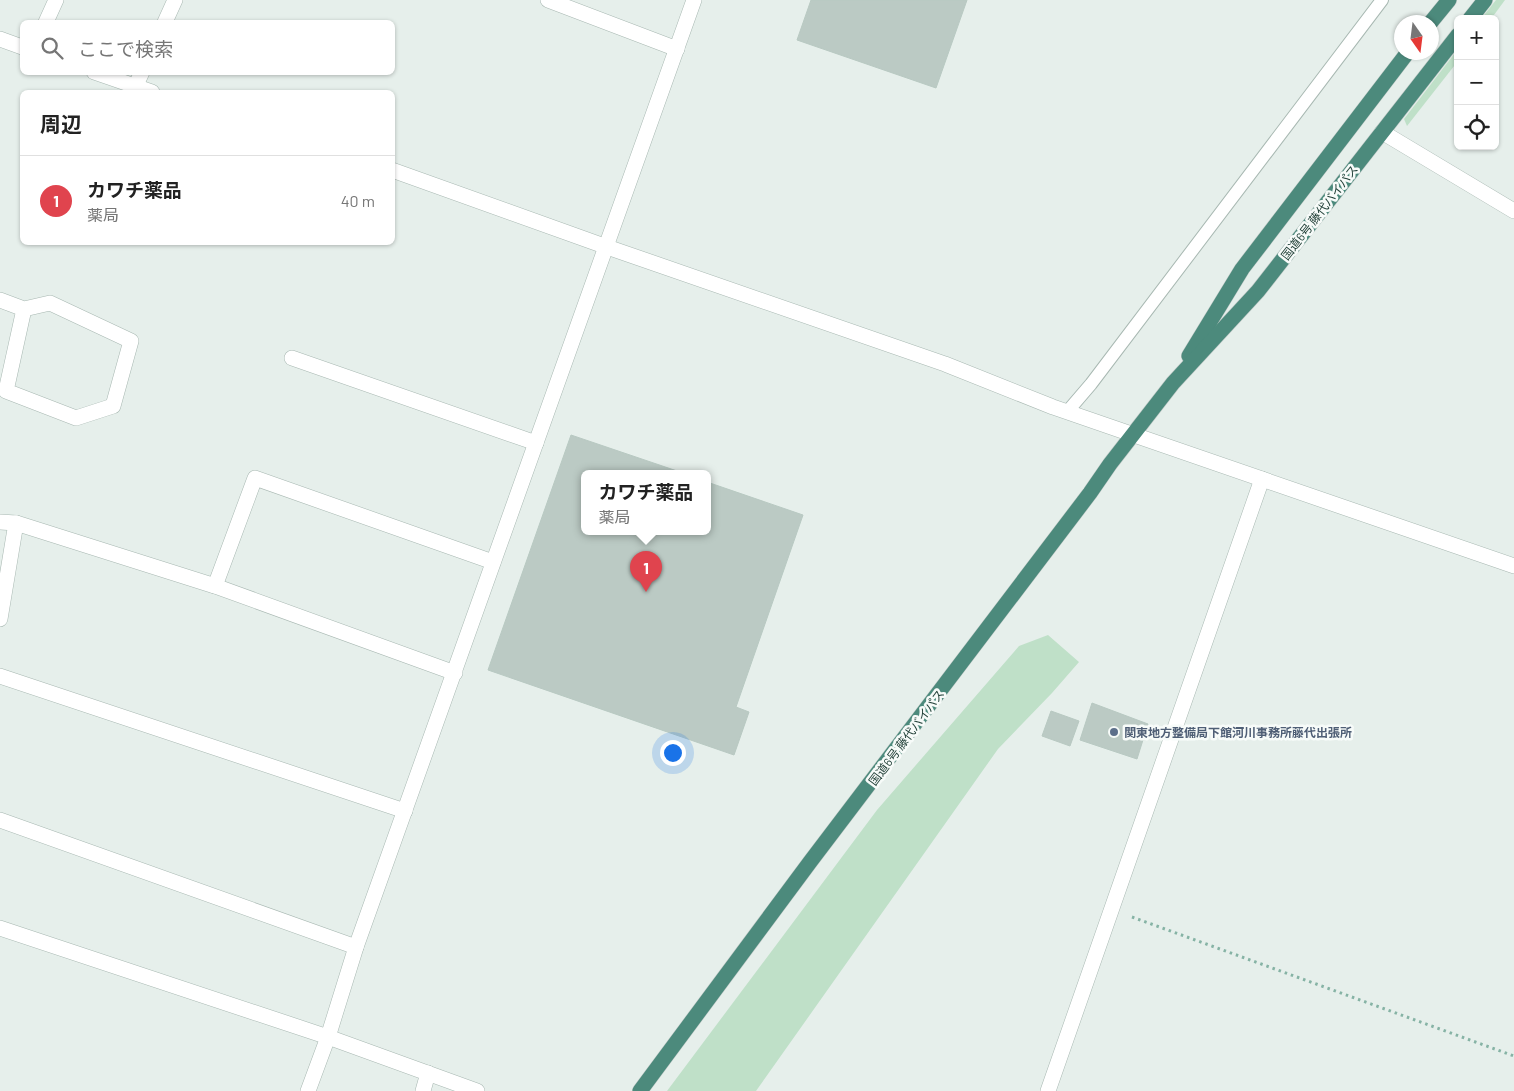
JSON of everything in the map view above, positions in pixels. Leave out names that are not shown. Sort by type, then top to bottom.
[{"type":"highway","points":[[1437,15],[1449,0]]},
{"type":"highway","points":[[1473,15],[1485,0]]},
{"type":"highway","name":"国道6号 藤代バイパス","points":[[640,1091],[810,862],[1034,568],[1110,464],[1173,383],[1258,291],[1454,40]]},
{"type":"highway","name":"国道6号 藤代バイパス","points":[[1173,383],[1242,269],[1402,60]]},
{"type":"street","points":[[47,20],[56,0]]},
{"type":"street","points":[[166,20],[175,0]]},
{"type":"street","points":[[548,0],[677,49]]},
{"type":"street","points":[[308,1091],[328,1037],[356,946],[694,0]]},
{"type":"street","points":[[0,39],[20,46]]},
{"type":"street","points":[[102,75],[145,90]]},
{"type":"street","points":[[135,87],[141,75]]},
{"type":"street","points":[[1382,132],[1514,211]]},
{"type":"street","points":[[395,171],[945,364],[1067,412],[1514,566]]},
{"type":"street","points":[[0,300],[24,309],[50,303],[131,341],[113,406],[76,418],[6,391],[24,309]]},
{"type":"street","points":[[292,358],[536,443]]},
{"type":"street","points":[[215,586],[255,478],[493,562]]},
{"type":"street","points":[[1048,1091],[1262,479]]},
{"type":"street","points":[[0,522],[16,523],[215,586],[455,673]]},
{"type":"street","points":[[0,618],[16,523]]},
{"type":"street","points":[[0,676],[405,811]]},
{"type":"street","points":[[0,820],[356,946]]},
{"type":"street","points":[[0,928],[328,1037],[477,1091]]},
{"type":"street","points":[[423,1091],[428,1073]]},
{"type":"lane","points":[[1067,412],[1103,369],[1382,0]]},
{"type":"path","points":[[1111,910],[1514,1056]]},
{"type":"green space","points":[[1496,0],[1505,0],[1494,15],[1484,15]]},
{"type":"green space","points":[[1454,54],[1454,66],[1407,126],[1404,119]]},
{"type":"green space","points":[[1048,635],[1079,662],[998,749],[756,1091],[667,1091],[877,810],[1019,646]]},
{"type":"building","points":[[811,0],[967,0],[936,88],[797,40]]},
{"type":"building","points":[[571,435],[674,470],[581,470],[581,535],[711,535],[711,483],[803,515],[736,707],[749,712],[734,755],[488,670]]},
{"type":"building","name":"関東地方整備局下館河川事務所藤代出張所","points":[[1092,703],[1148,724],[1137,759],[1080,740]]},
{"type":"building","points":[[1051,711],[1079,721],[1070,746],[1042,736]]},
{"type":"place","name":"カワチ薬品","points":[[646,592]]},
{"type":"place","name":"関東地方整備局下館河川事務所藤代出張所","points":[[1114,732]]}]
